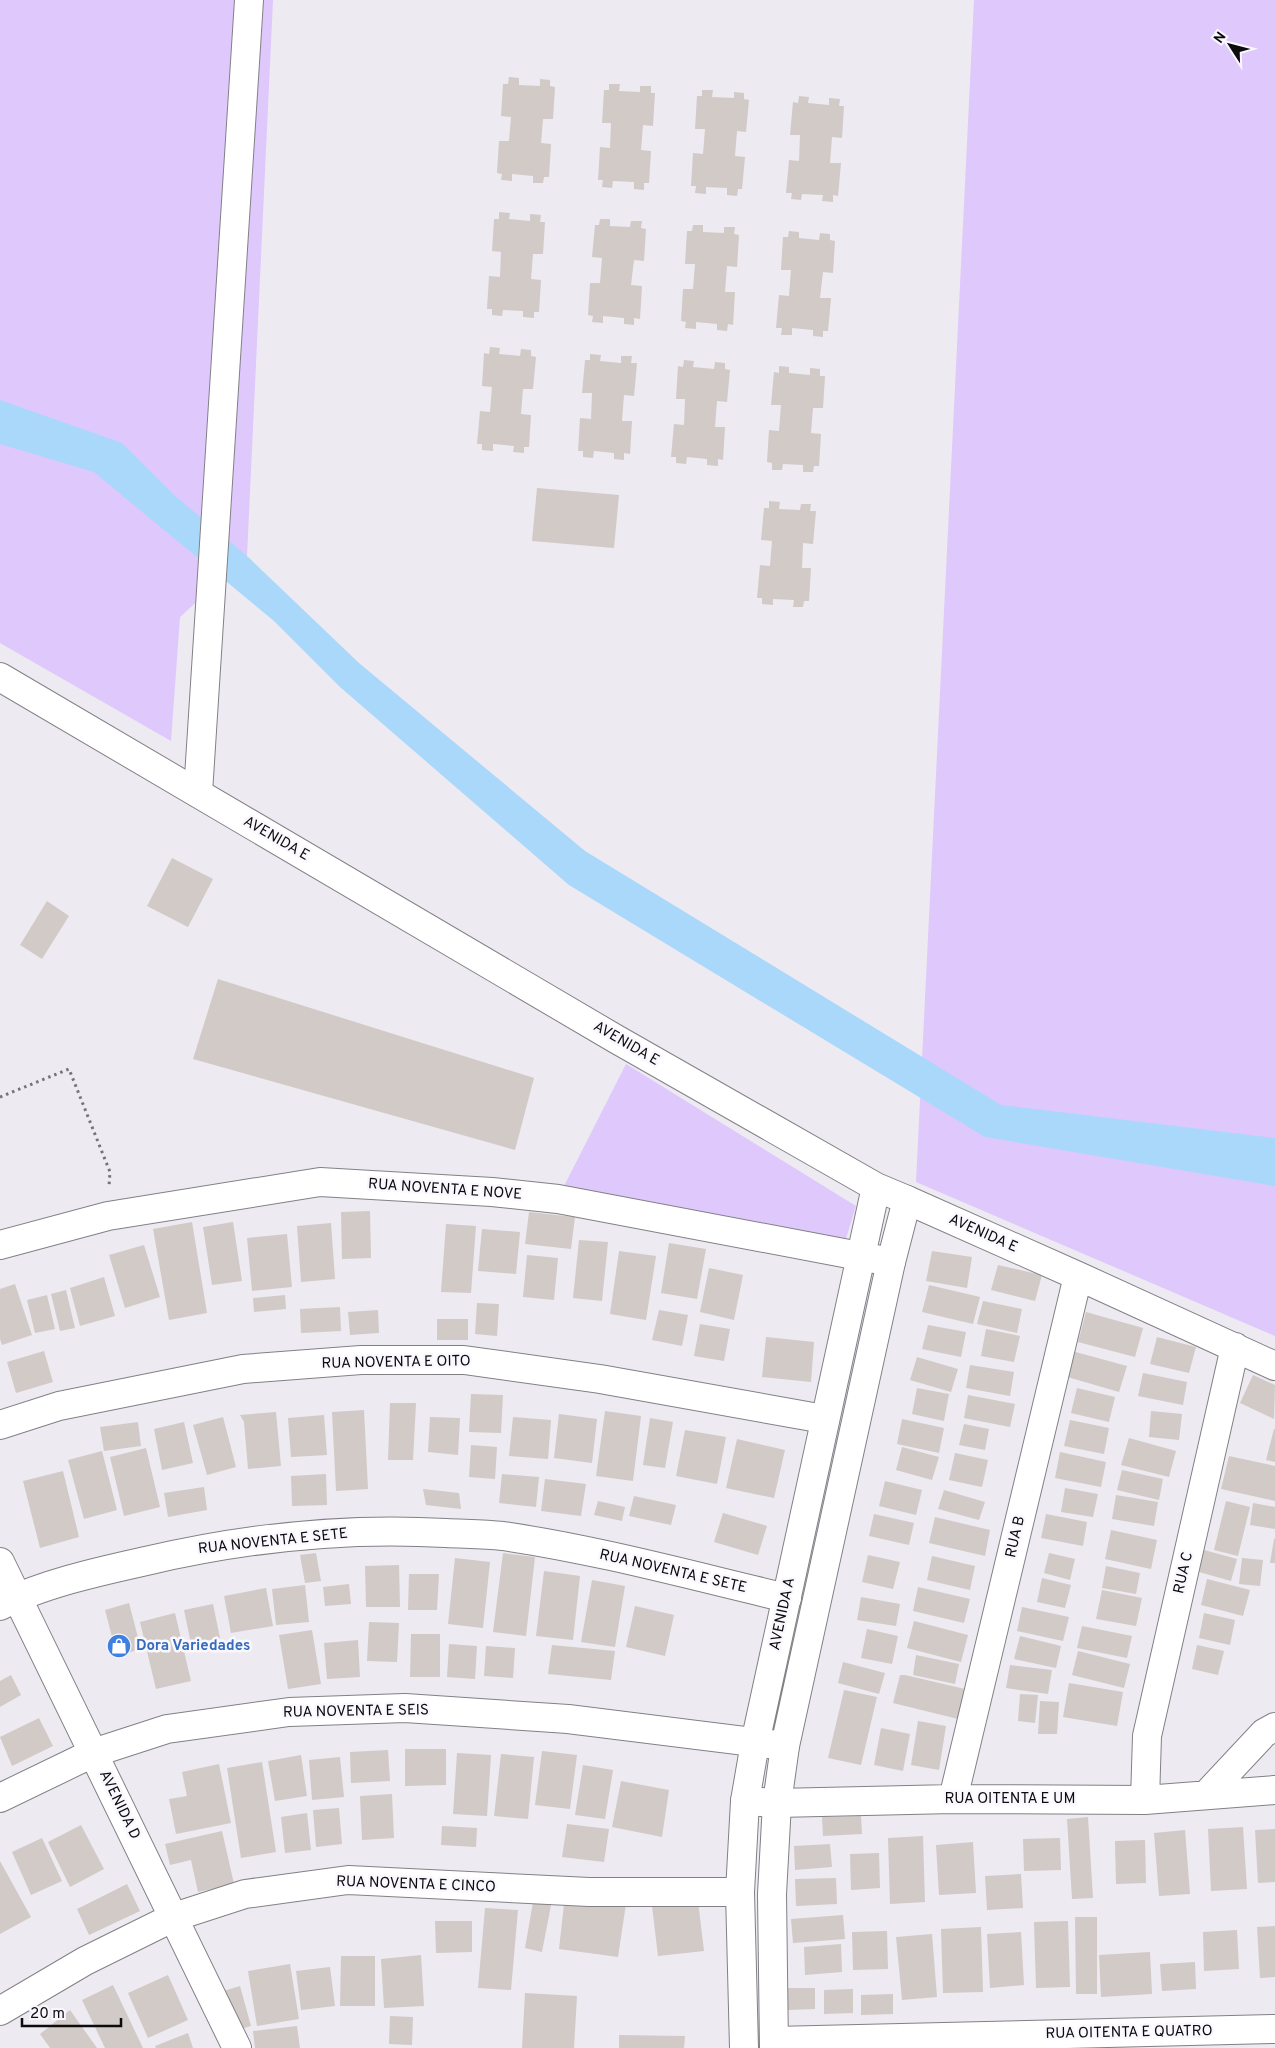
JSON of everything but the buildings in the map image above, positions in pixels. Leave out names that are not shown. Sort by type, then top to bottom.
[{"type":"street","points":[[198,793],[250,0]]},
{"type":"street","name":"AVENIDA E","points":[[0,677],[616,1039],[876,1187],[1275,1366]]},
{"type":"street","name":"RUA NOVENTA E NOVE","points":[[0,1245],[108,1216],[320,1182],[463,1190],[558,1198],[891,1262]]},
{"type":"street","name":"AVENIDA A","points":[[744,2048],[740,1892],[746,1801],[755,1743],[876,1187]]},
{"type":"street","name":"AVENIDA A","points":[[774,2045],[772,1894],[777,1803],[785,1746],[891,1262],[907,1200]]},
{"type":"street","name":"RUA B","points":[[953,1799],[1078,1276]]},
{"type":"street","name":"RUA C","points":[[1145,1800],[1147,1736],[1235,1347]]},
{"type":"street","name":"RUA NOVENTA E OITO","points":[[0,1425],[59,1406],[243,1369],[361,1360],[464,1360],[600,1379],[824,1419]]},
{"type":"street","name":"RUA NOVENTA E SETE","points":[[8,1601],[107,1570],[200,1548],[311,1534],[404,1531],[501,1536],[614,1557],[787,1598]]},
{"type":"street","name":"AVENIDA D","points":[[0,1562],[8,1601],[93,1753],[236,2048]]},
{"type":"street","name":"RUA NOVENTA E SEIS","points":[[0,1798],[93,1753],[167,1729],[289,1712],[405,1708],[568,1719],[785,1746]]},
{"type":"street","points":[[1207,1794],[1264,1733],[1275,1727]]},
{"type":"street","name":"RUA OITENTA E UM","points":[[746,1801],[777,1803],[953,1799],[1145,1800],[1275,1790]]},
{"type":"street","name":"RUA NOVENTA E CINCO","points":[[0,2011],[85,1961],[174,1917],[245,1894],[348,1880],[590,1892],[740,1892]]},
{"type":"street","name":"RUA OITENTA E QUATRO","points":[[774,2045],[1275,2029]]},
{"type":"path","points":[[0,1097],[69,1069],[110,1172],[108,1216]]},
{"type":"shaded area","points":[[0,0],[273,0],[247,556],[180,617],[171,741],[0,643]]},
{"type":"shaded area","points":[[974,0],[1275,0],[1275,1336],[916,1182]]},
{"type":"shaded area","points":[[626,1064],[856,1206],[844,1245],[559,1196]]},
{"type":"water","points":[[0,400],[122,443],[174,495],[247,556],[359,663],[585,851],[1001,1105],[1275,1138],[1275,1186],[985,1137],[569,885],[340,687],[274,621],[94,472],[0,444]]},
{"type":"place","name":"Dora Variedades","points":[[119,1646]]}]
